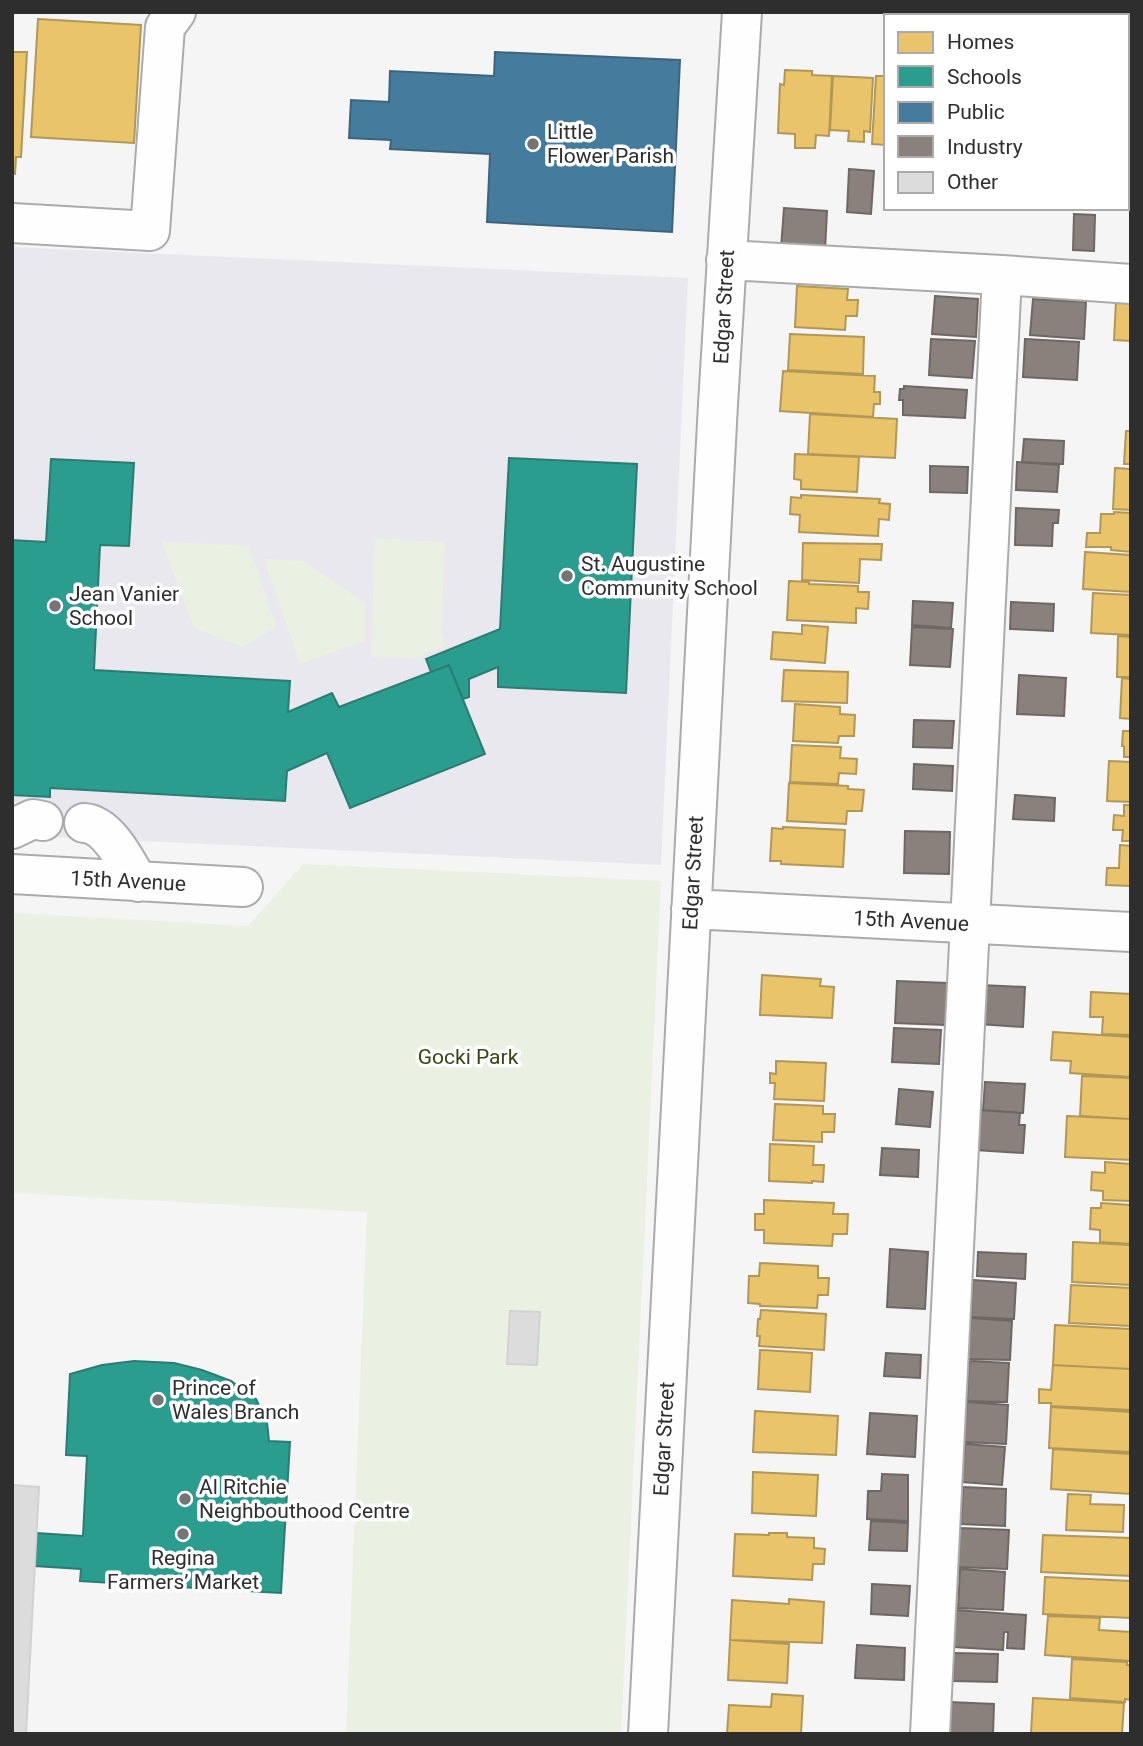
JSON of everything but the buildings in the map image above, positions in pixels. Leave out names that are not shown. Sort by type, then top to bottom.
[{"type":"street","points":[[12,223],[150,231],[164,27],[176,12]]},
{"type":"street","name":"Edgar Street","points":[[648,1734],[726,260],[742,12]]},
{"type":"street","points":[[726,260],[1131,284]]},
{"type":"street","points":[[930,1734],[1002,275]]},
{"type":"street","points":[[84,823],[90,823],[106,834],[120,851],[138,882]]},
{"type":"street","name":"15th Avenue","points":[[12,874],[243,887]]},
{"type":"street","name":"15th Avenue","points":[[691,909],[1131,932]]},
{"type":"shaded area","points":[[12,247],[688,278],[661,865],[12,835]]},
{"type":"green space","points":[[375,538],[445,542],[441,635],[445,646],[424,654],[422,659],[371,657]]},
{"type":"green space","points":[[161,541],[249,546],[276,627],[243,647],[194,628]]},
{"type":"green space","points":[[264,559],[303,561],[365,603],[365,641],[300,664]]},
{"type":"green space","name":"Gocki Park","points":[[303,864],[661,881],[621,1734],[346,1734],[367,1212],[12,1193],[12,913],[248,926]]},
{"type":"place","name":"Little Flower Parish","points":[[533,144]]},
{"type":"place","name":"St. Augustine Community School","points":[[567,576]]},
{"type":"place","name":"Jean Vanier School","points":[[55,606]]},
{"type":"place","name":"Prince of Wales Branch","points":[[158,1400]]},
{"type":"place","name":"Al Ritchie Neighbouthood Centre","points":[[185,1499]]},
{"type":"place","name":"Regina Farmers’ Market","points":[[183,1534]]}]
